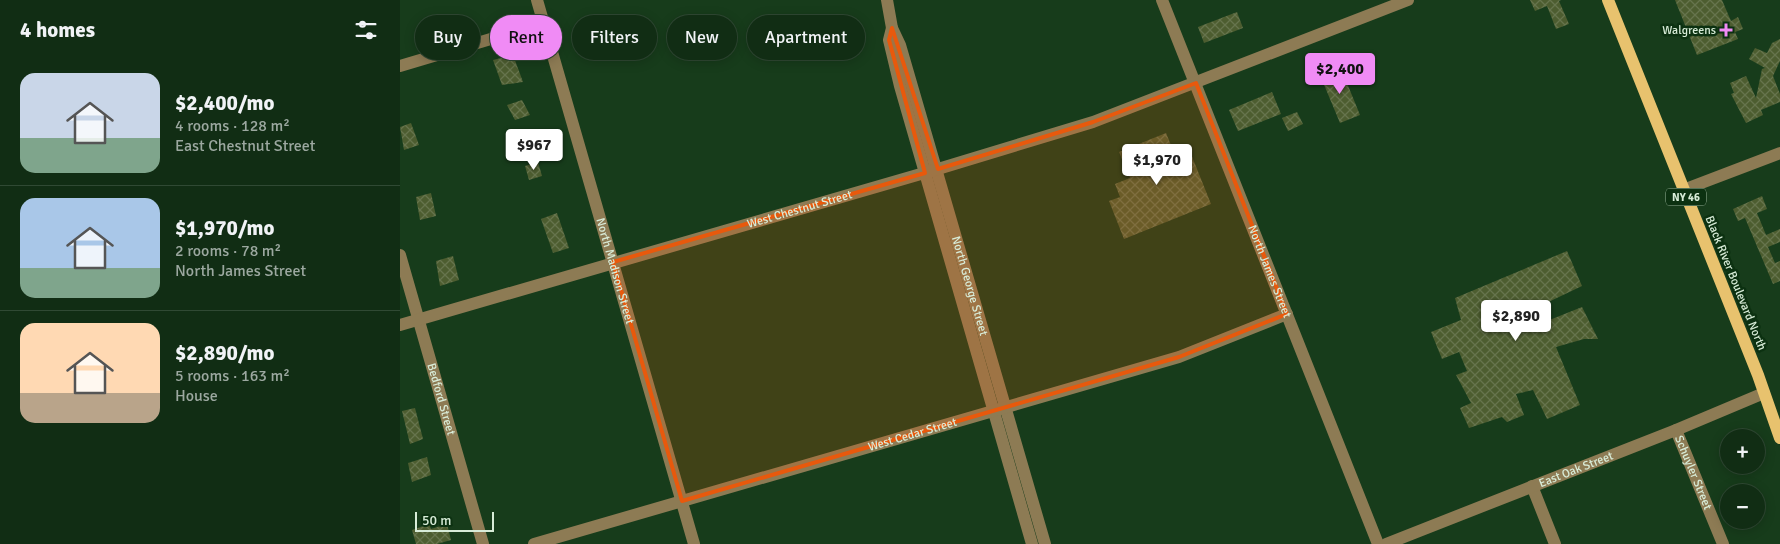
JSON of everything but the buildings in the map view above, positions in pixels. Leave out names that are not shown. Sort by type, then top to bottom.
[{"type":"main road","name":"Black River Boulevard North","points":[[1608,0],[1780,438]]},
{"type":"street","name":"North Madison Street","points":[[537,0],[542,15]]},
{"type":"street","name":"North George Street","points":[[887,0],[892,28],[900,45],[938,169],[1000,410],[1032,544]]},
{"type":"street","name":"North James Street","points":[[1162,0],[1378,544]]},
{"type":"street","name":"West Chestnut Street","points":[[400,325],[925,173],[1093,122],[1408,0]]},
{"type":"street","name":"North George Street","points":[[892,28],[889,40],[925,173],[1000,410],[1046,544]]},
{"type":"street","points":[[400,66],[490,39]]},
{"type":"street","name":"North Madison Street","points":[[555,60],[694,544]]},
{"type":"street","points":[[1683,190],[1780,153]]},
{"type":"street","name":"Bedford Street","points":[[400,255],[483,544]]},
{"type":"street","name":"West Cedar Street","points":[[534,544],[1000,410],[1206,348],[1287,314]]},
{"type":"street","name":"East Oak Street","points":[[1386,544],[1764,394]]},
{"type":"street","name":"Schuyler Street","points":[[1676,430],[1723,544]]},
{"type":"street","points":[[1532,486],[1554,544]]},
{"type":"highlighted area","points":[[892,28],[938,169],[1093,122],[1196,83],[1287,314],[1179,357],[682,501],[613,262],[925,173],[889,40]]},
{"type":"place","name":"Walgreens","points":[[1726,30]]}]
